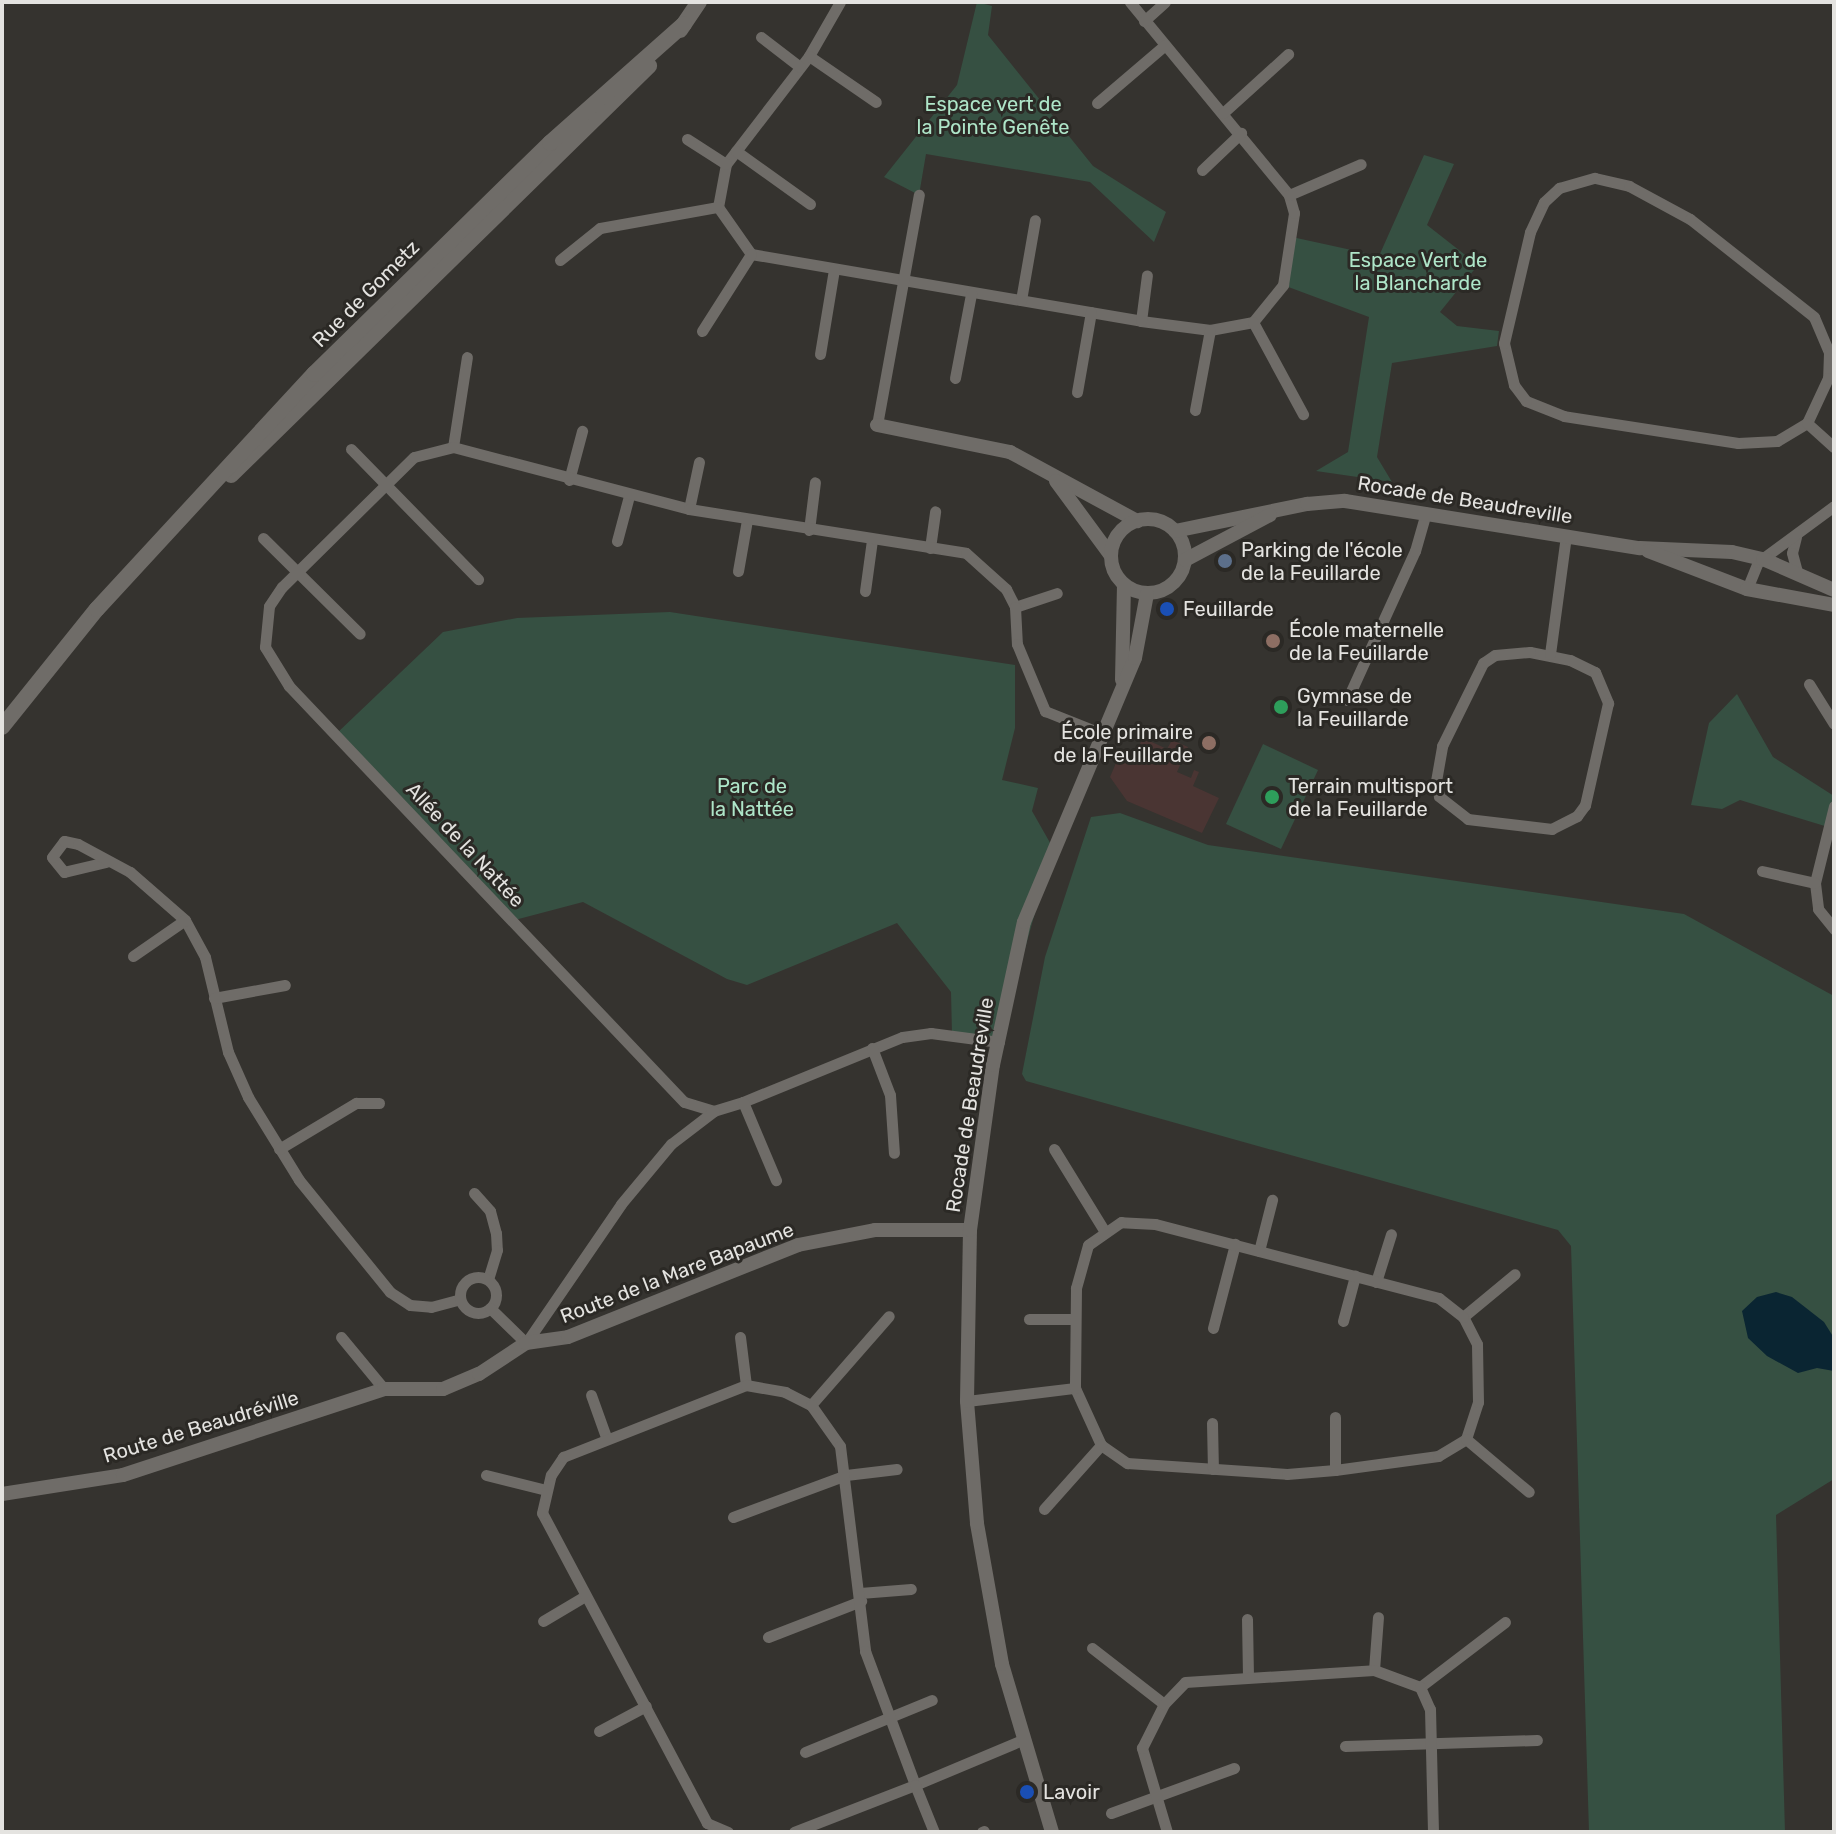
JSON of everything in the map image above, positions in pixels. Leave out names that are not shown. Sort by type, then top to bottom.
[{"type":"main road","name":"Rue de Gometz","points":[[2,727],[97,609],[314,374],[484,219],[609,99],[684,24],[699,2]]},
{"type":"street","points":[[840,2],[809,56],[726,164],[718,207],[751,254],[904,283],[1141,321],[1210,330],[1253,322],[1283,285],[1294,213],[1289,195],[1130,2]]},
{"type":"street","points":[[1144,21],[1165,2]]},
{"type":"street","points":[[761,37],[800,67]]},
{"type":"street","points":[[1097,103],[1165,45]]},
{"type":"street","points":[[1223,113],[1288,54]]},
{"type":"street","points":[[809,56],[876,102]]},
{"type":"street","points":[[1202,170],[1241,133]]},
{"type":"street","points":[[687,139],[726,164]]},
{"type":"street","points":[[736,151],[810,204]]},
{"type":"street","points":[[1289,195],[1361,164]]},
{"type":"street","points":[[1595,178],[1629,186],[1690,219],[1789,293],[1814,317],[1829,353],[1821,402],[1807,423],[1777,441],[1738,443],[1564,416],[1526,401],[1514,385],[1504,343],[1530,232],[1544,202],[1576,181],[1595,178]]},
{"type":"street","points":[[919,195],[877,425],[1010,452],[1137,521],[1157,520],[1175,531],[1185,560],[1168,588],[1147,594],[1124,585],[1111,556],[1054,478]]},
{"type":"street","points":[[560,260],[600,228],[718,207]]},
{"type":"street","points":[[1021,300],[1035,220]]},
{"type":"street","points":[[702,331],[751,254]]},
{"type":"street","points":[[820,354],[834,269]]},
{"type":"street","points":[[1141,321],[1147,275]]},
{"type":"street","points":[[955,378],[971,294]]},
{"type":"street","points":[[1077,392],[1091,312]]},
{"type":"street","points":[[1253,322],[1303,414]]},
{"type":"street","points":[[1195,410],[1210,330]]},
{"type":"street","points":[[467,357],[453,447],[629,496],[689,509],[966,553],[987,567],[1015,607],[1017,644],[1045,711],[1100,733]]},
{"type":"street","points":[[1807,423],[1834,447]]},
{"type":"street","points":[[569,480],[582,431]]},
{"type":"street","name":"Allée de la Nattée","points":[[453,447],[414,457],[297,572],[269,606],[265,647],[273,666],[670,1089],[684,1102],[714,1111]]},
{"type":"street","points":[[351,449],[478,579]]},
{"type":"street","points":[[689,509],[699,462]]},
{"type":"street","points":[[809,530],[815,482]]},
{"type":"street","points":[[617,541],[629,496]]},
{"type":"street","name":"Rocade de Beaudreville","points":[[1175,531],[1284,508],[1345,501],[1640,548],[1732,552],[1763,559],[1834,590]]},
{"type":"street","points":[[1747,589],[1763,559],[1834,506]]},
{"type":"street","name":"Rocade de Beaudreville","points":[[1185,560],[1284,508]]},
{"type":"street","points":[[930,548],[935,511]]},
{"type":"street","points":[[1347,700],[1415,551],[1426,513]]},
{"type":"street","points":[[738,571],[747,520]]},
{"type":"street","points":[[1111,556],[1119,534],[1137,521]]},
{"type":"street","points":[[1550,654],[1566,536]]},
{"type":"street","points":[[1796,537],[1792,553],[1797,572]]},
{"type":"street","points":[[263,538],[360,634]]},
{"type":"street","points":[[865,591],[872,540]]},
{"type":"street","name":"Rocade de Beaudreville","points":[[1640,548],[1747,589],[1834,605]]},
{"type":"street","name":"Rocade de Beaudreville","points":[[1122,683],[1124,585]]},
{"type":"street","points":[[1015,607],[1057,593]]},
{"type":"street","name":"Rocade de Beaudreville","points":[[1052,1832],[1022,1740],[1002,1664],[977,1523],[967,1401],[970,1230],[999,1042],[1024,922],[1100,733],[1135,658],[1147,594]]},
{"type":"street","points":[[1550,654],[1595,672],[1606,691],[1607,716],[1585,805],[1577,816],[1552,829],[1468,819],[1439,796],[1436,764],[1475,675],[1495,655],[1550,654]]},
{"type":"street","points":[[1809,684],[1834,724]]},
{"type":"street","points":[[1834,806],[1815,883],[1818,909],[1834,929]]},
{"type":"street","points":[[106,862],[130,872],[185,920],[205,957],[228,1052],[279,1149],[348,1246],[390,1292],[410,1305],[431,1307],[460,1299]]},
{"type":"street","points":[[1762,871],[1815,883]]},
{"type":"street","points":[[133,956],[185,920]]},
{"type":"street","points":[[214,998],[285,985]]},
{"type":"street","points":[[490,1308],[526,1343],[621,1204],[671,1144],[714,1111],[872,1048],[931,1033],[999,1042]]},
{"type":"street","points":[[872,1048],[890,1095],[894,1153]]},
{"type":"street","points":[[743,1102],[776,1180]]},
{"type":"street","points":[[279,1149],[356,1103],[379,1103]]},
{"type":"street","points":[[1054,1149],[1105,1232]]},
{"type":"street","points":[[474,1193],[490,1211],[496,1233],[497,1250],[488,1279],[496,1293],[490,1308]]},
{"type":"street","points":[[1259,1251],[1272,1200]]},
{"type":"street","points":[[1121,1222],[1155,1224],[1235,1244],[1439,1298],[1463,1317],[1477,1344],[1478,1402],[1466,1439],[1438,1456],[1287,1474],[1127,1463],[1101,1445],[1075,1388],[1076,1288],[1088,1245],[1121,1222]]},
{"type":"street","name":"Route de la Mare Bapaume","points":[[409,1391],[455,1385],[526,1343],[568,1337],[798,1245],[875,1230],[970,1230]]},
{"type":"street","points":[[1376,1282],[1391,1234]]},
{"type":"street","points":[[1213,1328],[1235,1244]]},
{"type":"street","points":[[1463,1317],[1515,1274]]},
{"type":"street","points":[[1343,1321],[1355,1276]]},
{"type":"street","points":[[460,1299],[469,1278],[488,1279]]},
{"type":"street","points":[[460,1299],[472,1313],[490,1308]]},
{"type":"street","points":[[811,1405],[889,1316]]},
{"type":"street","points":[[1029,1319],[1075,1319]]},
{"type":"street","points":[[341,1337],[384,1389]]},
{"type":"street","points":[[740,1337],[746,1385]]},
{"type":"street","points":[[728,1832],[707,1827],[542,1513],[546,1490],[563,1457],[606,1437],[746,1385],[785,1392],[811,1405],[840,1446],[846,1475],[865,1651],[886,1717],[934,1832]]},
{"type":"street","points":[[967,1401],[1075,1388]]},
{"type":"street","name":"Route de Beaudréville","points":[[2,1494],[123,1475],[384,1389],[409,1391]]},
{"type":"street","points":[[591,1395],[606,1437]]},
{"type":"street","points":[[1335,1417],[1335,1470]]},
{"type":"street","points":[[1212,1423],[1213,1469]]},
{"type":"street","points":[[1466,1439],[1529,1492]]},
{"type":"street","points":[[1044,1509],[1101,1445]]},
{"type":"street","points":[[733,1517],[846,1475],[897,1469]]},
{"type":"street","points":[[486,1475],[546,1490]]},
{"type":"street","points":[[768,1637],[860,1597],[911,1589]]},
{"type":"street","points":[[543,1621],[585,1596]]},
{"type":"street","points":[[1374,1670],[1378,1617]]},
{"type":"street","points":[[1247,1619],[1248,1675]]},
{"type":"street","points":[[1420,1687],[1505,1622]]},
{"type":"street","points":[[1092,1648],[1164,1704]]},
{"type":"street","points":[[1167,1832],[1142,1748],[1164,1704],[1185,1682],[1248,1675],[1374,1670],[1420,1687],[1430,1709],[1433,1832]]},
{"type":"street","points":[[805,1752],[932,1700]]},
{"type":"street","points":[[599,1731],[646,1706]]},
{"type":"street","points":[[794,1832],[1022,1740]]},
{"type":"street","points":[[1345,1746],[1537,1740]]},
{"type":"street","points":[[1111,1813],[1234,1768]]},
{"type":"shaded area","points":[[1143,738],[1167,749],[1172,740],[1188,747],[1177,772],[1191,778],[1194,770],[1199,772],[1193,786],[1219,798],[1202,833],[1127,801],[1110,777],[1119,756],[1126,750],[1135,753]]},
{"type":"green space","name":"Espace vert de la Pointe Genête","points":[[977,2],[992,6],[988,35],[1093,166],[1166,212],[1154,242],[1090,182],[926,154],[919,195],[884,177],[957,85]]},
{"type":"green space","name":"Espace Vert de la Blancharde","points":[[1424,155],[1454,164],[1427,225],[1478,265],[1440,312],[1457,326],[1499,331],[1497,346],[1392,363],[1377,457],[1392,482],[1316,471],[1348,452],[1369,317],[1283,285],[1292,237],[1379,256]]},
{"type":"green space","name":"Parc de la Nattée","points":[[670,612],[1015,665],[1015,728],[1002,780],[1038,788],[1032,811],[1053,848],[999,1042],[952,1034],[951,992],[897,923],[747,985],[727,979],[583,902],[511,921],[336,734],[443,632],[517,618]]},
{"type":"green space","points":[[1737,694],[1773,757],[1834,796],[1828,827],[1740,800],[1722,809],[1691,805],[1709,723]]},
{"type":"green space","name":"Terrain multisport de la Feuillarde","points":[[1263,744],[1318,770],[1281,849],[1226,824]]},
{"type":"green space","points":[[1120,813],[1208,845],[1684,914],[1834,996],[1834,1479],[1776,1515],[1785,1832],[1589,1832],[1571,1246],[1558,1230],[1026,1081],[1022,1074],[1045,957],[1091,817]]},
{"type":"water","points":[[1776,1292],[1792,1297],[1824,1322],[1834,1338],[1834,1371],[1817,1368],[1798,1373],[1767,1356],[1748,1338],[1742,1311],[1757,1297]]},
{"type":"place","name":"Parking de l'école de la Feuillarde","points":[[1225,561]]},
{"type":"place","name":"Feuillarde","points":[[1167,609]]},
{"type":"place","name":"École maternelle de la Feuillarde","points":[[1273,641]]},
{"type":"place","name":"Gymnase de la Feuillarde","points":[[1281,707]]},
{"type":"place","name":"École primaire de la Feuillarde","points":[[1209,743]]},
{"type":"place","name":"Terrain multisport de la Feuillarde","points":[[1272,797]]},
{"type":"place","name":"Lavoir","points":[[1027,1792]]}]
